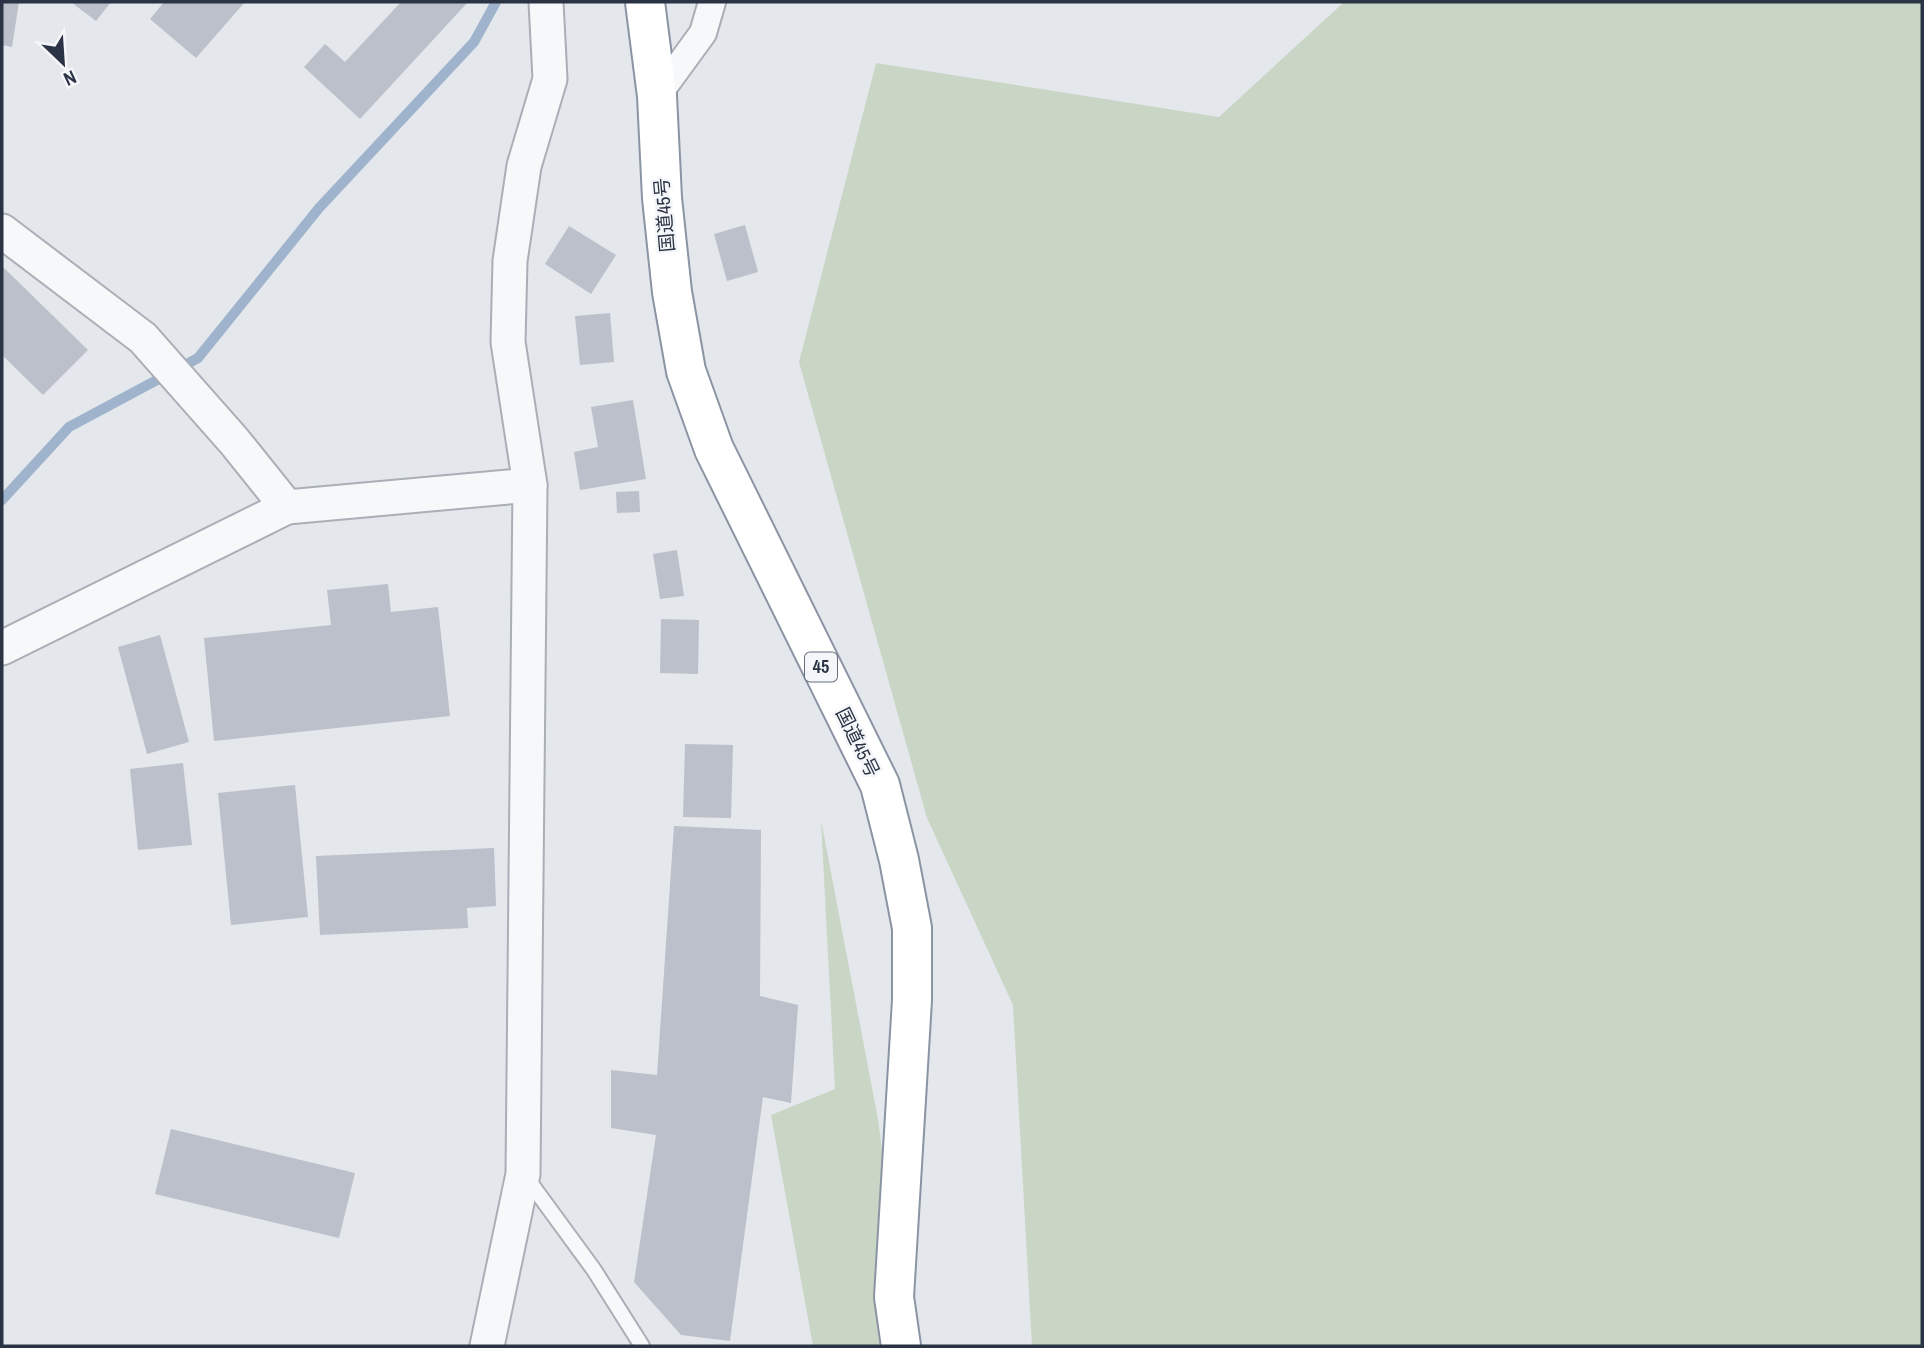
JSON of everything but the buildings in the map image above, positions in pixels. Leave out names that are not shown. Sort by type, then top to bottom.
[{"type":"highway","name":"国道45号","points":[[645,2],[657,96],[662,198],[672,292],[686,372],[714,449],[880,785],[899,860],[912,928],[912,1000],[894,1297],[901,1346]]},
{"type":"street","points":[[487,1346],[523,1174],[530,485],[508,342],[510,261],[524,166],[550,79],[546,2]]},
{"type":"street","points":[[657,96],[703,33],[712,2]]},
{"type":"street","points":[[2,231],[143,338],[287,507]]},
{"type":"street","points":[[2,648],[287,507],[530,485]]},
{"type":"lane","points":[[523,1174],[594,1270],[642,1346]]},
{"type":"green space","points":[[1344,2],[1922,2],[1922,1346],[1032,1346],[1013,1005],[927,818],[799,362],[876,63],[1219,117]]},
{"type":"green space","points":[[821,820],[878,1119],[907,1346],[813,1346],[771,1115],[835,1089]]},
{"type":"waterway","points":[[2,500],[69,427],[198,358],[319,208],[474,42],[496,2]]}]
